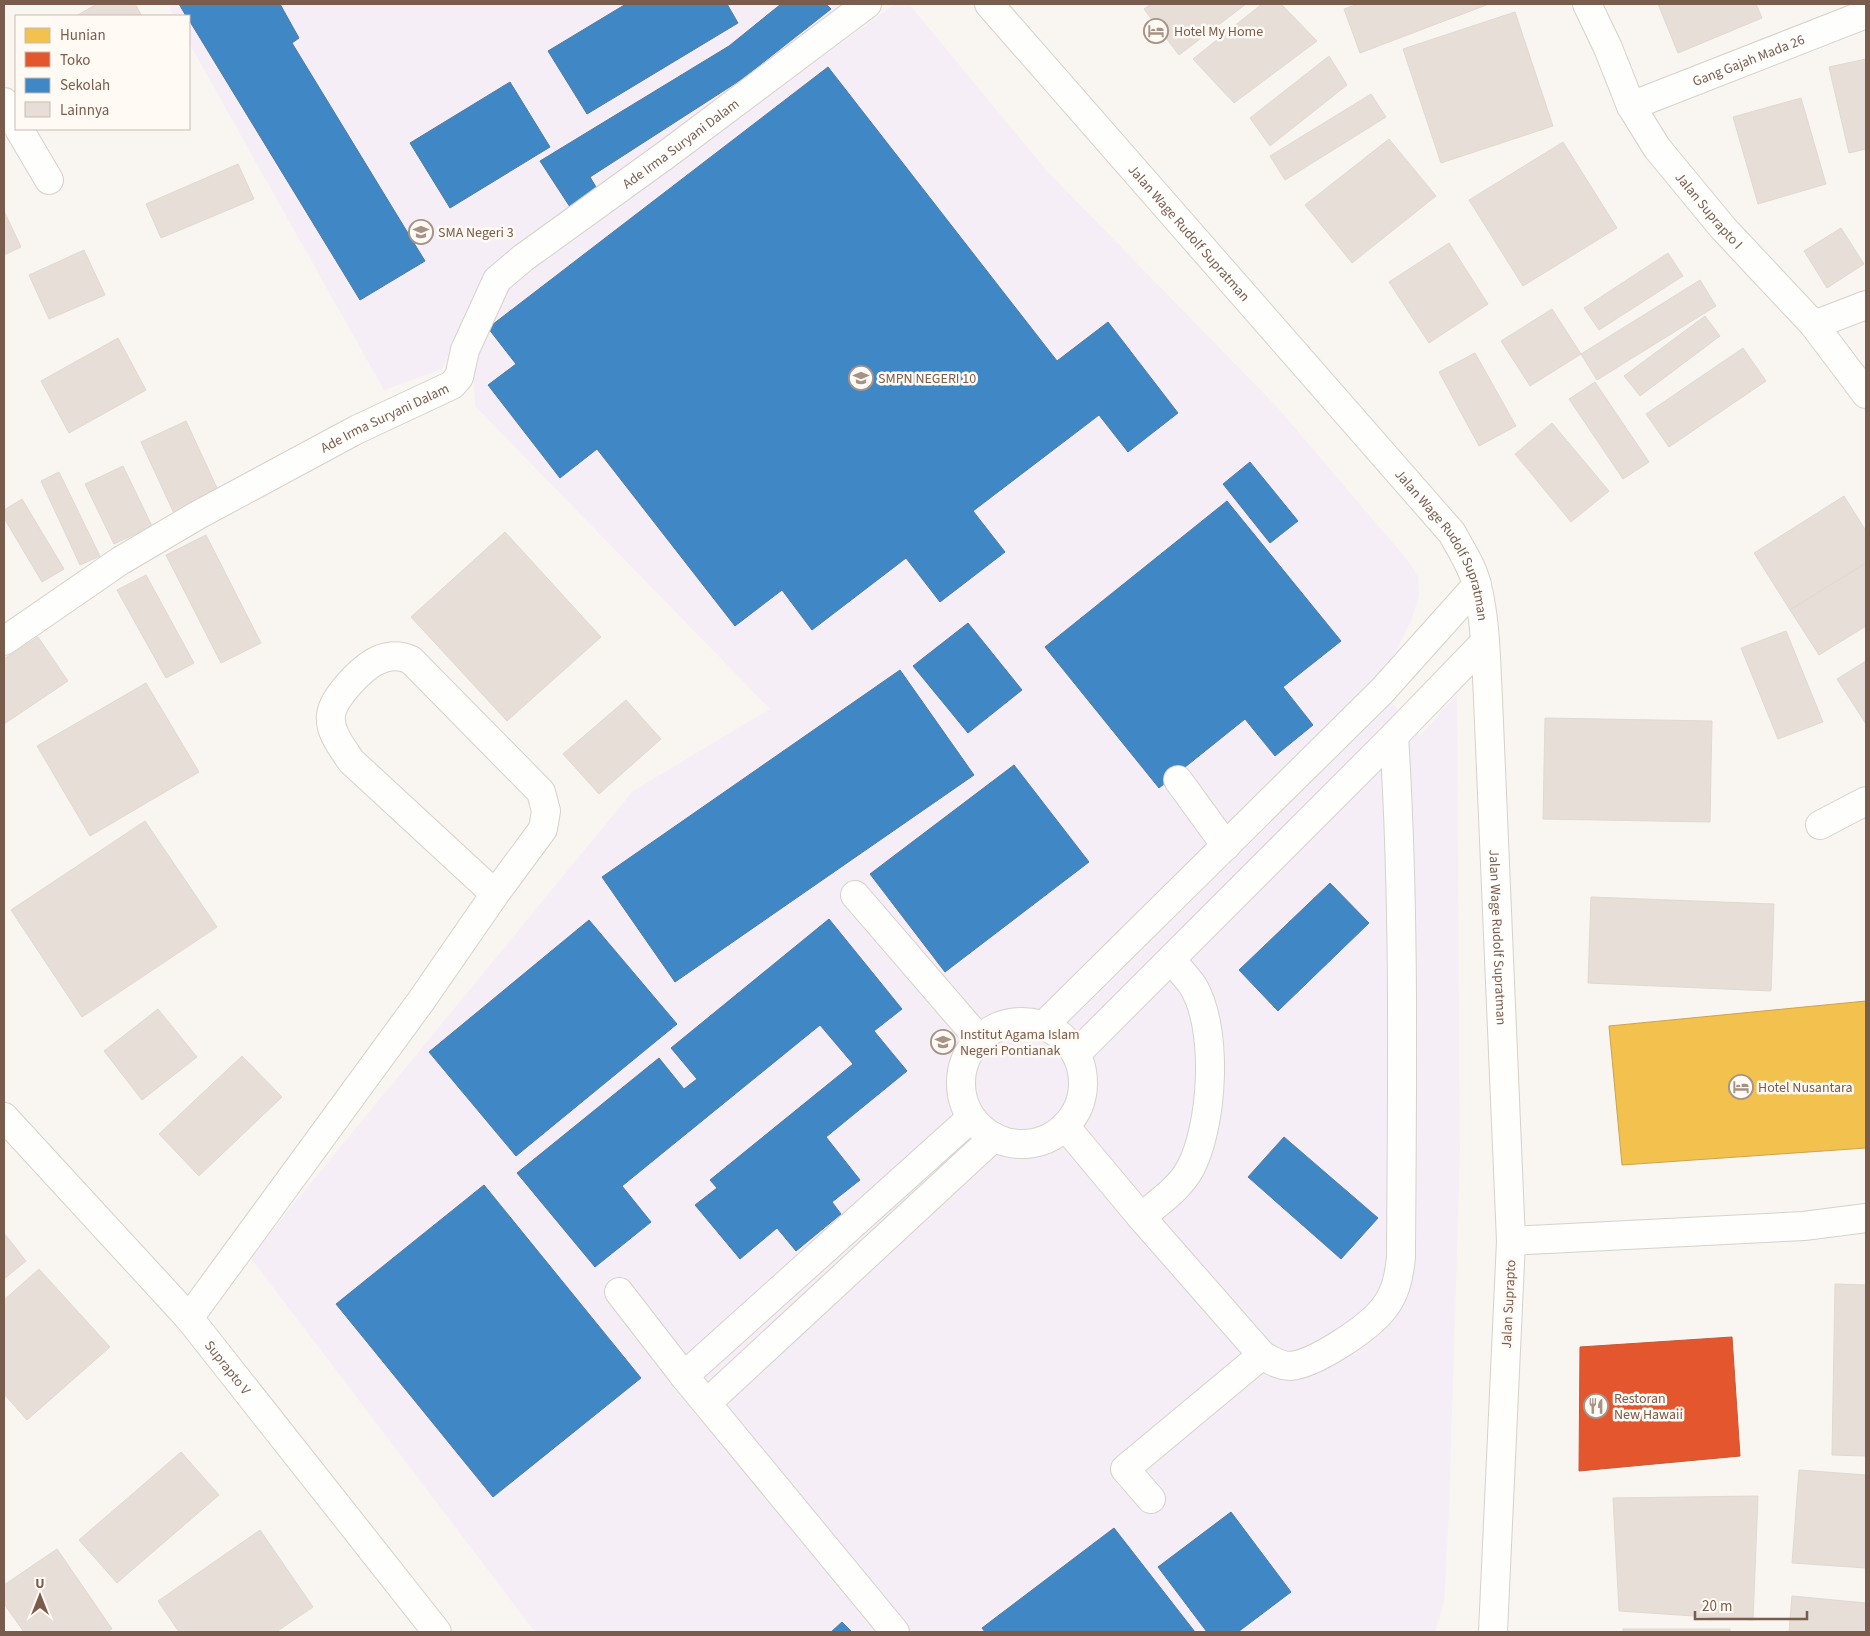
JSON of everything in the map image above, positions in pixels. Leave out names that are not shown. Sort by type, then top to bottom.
[{"type":"street","name":"Ade Irma Suryani Dalam","points":[[4,641],[120,561],[198,515],[356,430],[452,385],[459,377],[465,350],[497,280],[523,258],[667,154],[867,4]]},
{"type":"street","name":"Jalan Wage Rudolf Supratman","points":[[989,4],[1452,533],[1467,559],[1477,585],[1485,642],[1511,1241]]},
{"type":"street","name":"Jalan Suprapto I","points":[[1587,4],[1608,48],[1630,106],[1657,148],[1686,186],[1763,274],[1814,326],[1866,394]]},
{"type":"street","name":"Gang Gajah Mada 26","points":[[1630,106],[1866,14]]},
{"type":"street","points":[[4,102],[15,122]]},
{"type":"street","points":[[20,130],[49,180]]},
{"type":"street","points":[[1814,326],[1866,306]]},
{"type":"street","points":[[1043,1026],[1382,691],[1477,585]]},
{"type":"street","points":[[1076,1054],[1394,736],[1485,642]]},
{"type":"street","points":[[189,1318],[421,1001],[495,894],[543,829],[546,811],[542,792],[411,660],[398,656],[380,659],[343,690],[334,702],[331,721],[337,740],[351,760],[495,894]]},
{"type":"street","points":[[1065,1126],[1141,1217],[1262,1355],[1276,1364],[1290,1366],[1348,1340],[1371,1322],[1384,1308],[1393,1294],[1399,1277],[1401,1258],[1402,1009],[1398,800],[1394,736]]},
{"type":"street","points":[[1178,780],[1226,846]]},
{"type":"street","points":[[1820,825],[1866,801]]},
{"type":"street","points":[[855,895],[980,1039]]},
{"type":"street","points":[[1141,1217],[1168,1195],[1189,1170],[1201,1141],[1210,1096],[1209,1051],[1204,1013],[1193,986],[1171,960]]},
{"type":"street","points":[[1016,1022],[1043,1026],[1067,1042],[1076,1054],[1081,1066],[1082,1092],[1079,1105],[1065,1126],[1047,1138],[1026,1144],[994,1137],[981,1129],[971,1118],[961,1091],[964,1063],[980,1039],[1002,1025],[1016,1022]]},
{"type":"street","name":"Suprapto V","points":[[4,1117],[189,1318],[437,1632]]},
{"type":"street","points":[[684,1376],[971,1118]]},
{"type":"street","points":[[707,1403],[994,1137]]},
{"type":"street","name":"Jalan Suprapto","points":[[1492,1632],[1511,1241],[1804,1226],[1866,1218]]},
{"type":"street","points":[[619,1292],[684,1376],[896,1632]]},
{"type":"street","points":[[1151,1500],[1125,1468],[1262,1355]]},
{"type":"shaded area","name":"SMA Negeri 3","points":[[167,4],[856,4],[485,275],[442,369],[384,390],[190,45],[190,15],[173,15]]},
{"type":"shaded area","name":"Institut Agama Islam Negeri Pontianak","points":[[895,4],[909,4],[1047,171],[1278,408],[1409,562],[1418,577],[1419,596],[1411,621],[1378,686],[1420,736],[1457,694],[1460,1152],[1449,1511],[1444,1602],[1435,1632],[535,1632],[250,1257],[633,791],[770,709],[475,406],[473,351],[513,281]]},
{"type":"building: Hunian","name":"Hotel Nusantara","points":[[1866,1001],[1866,1148],[1622,1165],[1609,1026]]},
{"type":"building: Toko","points":[[1732,1337],[1740,1456],[1579,1471],[1580,1347]]},
{"type":"building: Sekolah","points":[[179,4],[280,4],[299,38],[292,43],[425,261],[360,300],[190,22],[190,15],[185,15]]},
{"type":"building: Sekolah","points":[[626,4],[727,4],[738,23],[587,114],[548,51]]},
{"type":"building: Sekolah","points":[[781,4],[826,4],[831,9],[742,79],[590,177],[599,192],[572,210],[540,161],[729,46]]},
{"type":"building: Sekolah","name":"SMPN NEGERI 10","points":[[828,67],[1057,361],[1108,322],[1178,413],[1128,452],[1099,415],[973,511],[1005,552],[940,602],[906,558],[812,630],[782,590],[735,626],[597,449],[560,478],[488,385],[516,364],[488,328]]},
{"type":"building: Sekolah","points":[[510,82],[550,147],[450,208],[410,143]]},
{"type":"building: Sekolah","points":[[1250,462],[1298,521],[1270,543],[1223,484]]},
{"type":"building: Sekolah","points":[[1227,501],[1341,641],[1283,687],[1313,725],[1275,756],[1245,719],[1159,788],[1045,647]]},
{"type":"building: Sekolah","points":[[968,623],[1022,690],[968,733],[913,666]]},
{"type":"building: Sekolah","points":[[900,670],[974,775],[675,982],[602,877]]},
{"type":"building: Sekolah","points":[[1014,765],[1089,862],[945,972],[870,874]]},
{"type":"building: Sekolah","points":[[1330,883],[1369,923],[1278,1011],[1239,970]]},
{"type":"building: Sekolah","points":[[829,919],[902,1009],[874,1031],[907,1071],[826,1137],[860,1180],[832,1202],[841,1214],[796,1251],[777,1228],[740,1259],[695,1205],[717,1188],[710,1180],[853,1064],[820,1025],[622,1186],[651,1222],[595,1267],[517,1173],[659,1058],[684,1089],[697,1079],[671,1048]]},
{"type":"building: Sekolah","points":[[589,920],[677,1024],[516,1156],[429,1052]]},
{"type":"building: Sekolah","points":[[1284,1137],[1378,1218],[1341,1259],[1248,1177]]},
{"type":"building: Sekolah","points":[[484,1185],[641,1378],[493,1497],[336,1304]]},
{"type":"building: Sekolah","points":[[1231,1512],[1291,1592],[1238,1632],[1207,1632],[1158,1567]]},
{"type":"building: Sekolah","points":[[1114,1528],[1195,1632],[985,1632],[982,1628]]},
{"type":"building: Sekolah","points":[[842,1622],[852,1632],[831,1632]]},
{"type":"building: Lainnya","points":[[97,4],[135,4],[141,15],[78,15]]},
{"type":"building: Lainnya","name":"Hotel My Home","points":[[1151,4],[1246,4],[1179,55],[1144,9]]},
{"type":"building: Lainnya","points":[[1262,4],[1281,4],[1317,41],[1234,103],[1193,59]]},
{"type":"building: Lainnya","points":[[1358,4],[1489,4],[1360,53],[1344,9]]},
{"type":"building: Lainnya","points":[[1658,4],[1756,4],[1762,18],[1678,53]]},
{"type":"building: Lainnya","points":[[1515,12],[1553,126],[1441,163],[1403,49]]},
{"type":"building: Lainnya","points":[[1329,56],[1347,85],[1270,146],[1250,118]]},
{"type":"building: Lainnya","points":[[1866,59],[1866,149],[1849,153],[1829,67]]},
{"type":"building: Lainnya","points":[[1371,94],[1386,117],[1285,180],[1270,156]]},
{"type":"building: Lainnya","points":[[1801,98],[1826,184],[1758,204],[1733,117]]},
{"type":"building: Lainnya","points":[[1389,139],[1436,196],[1352,263],[1305,205]]},
{"type":"building: Lainnya","points":[[1563,142],[1617,228],[1523,286],[1469,200]]},
{"type":"building: Lainnya","points":[[238,164],[254,199],[161,238],[146,204]]},
{"type":"building: Lainnya","points":[[4,211],[21,247],[4,255]]},
{"type":"building: Lainnya","points":[[1841,228],[1864,264],[1827,288],[1804,251]]},
{"type":"building: Lainnya","points":[[1449,243],[1488,304],[1429,343],[1389,282]]},
{"type":"building: Lainnya","points":[[84,250],[105,295],[49,319],[29,275]]},
{"type":"building: Lainnya","points":[[1668,253],[1683,276],[1599,330],[1584,308]]},
{"type":"building: Lainnya","points":[[1700,280],[1716,306],[1597,380],[1581,354]]},
{"type":"building: Lainnya","points":[[1552,309],[1581,354],[1530,386],[1501,341]]},
{"type":"building: Lainnya","points":[[1705,316],[1720,336],[1640,396],[1624,376]]},
{"type":"building: Lainnya","points":[[118,338],[146,390],[69,433],[41,381]]},
{"type":"building: Lainnya","points":[[1743,348],[1766,381],[1669,447],[1646,414]]},
{"type":"building: Lainnya","points":[[1475,353],[1516,426],[1479,446],[1439,372]]},
{"type":"building: Lainnya","points":[[1595,382],[1649,462],[1623,479],[1569,399]]},
{"type":"building: Lainnya","points":[[186,421],[223,501],[178,522],[141,442]]},
{"type":"building: Lainnya","points":[[1552,423],[1609,491],[1571,522],[1515,454]]},
{"type":"building: Lainnya","points":[[123,466],[152,526],[114,544],[85,484]]},
{"type":"building: Lainnya","points":[[59,472],[100,556],[80,565],[41,481]]},
{"type":"building: Lainnya","points":[[1844,496],[1866,531],[1866,563],[1790,610],[1754,553]]},
{"type":"building: Lainnya","points":[[22,499],[64,569],[42,582],[4,518],[4,510]]},
{"type":"building: Lainnya","points":[[505,532],[601,637],[507,721],[411,617]]},
{"type":"building: Lainnya","points":[[206,535],[261,643],[221,663],[166,555]]},
{"type":"building: Lainnya","points":[[1866,563],[1866,626],[1819,655],[1790,610]]},
{"type":"building: Lainnya","points":[[146,575],[194,663],[166,678],[117,590]]},
{"type":"building: Lainnya","points":[[1786,631],[1823,722],[1778,739],[1741,648]]},
{"type":"building: Lainnya","points":[[38,637],[68,681],[4,724],[4,659]]},
{"type":"building: Lainnya","points":[[1866,661],[1866,724],[1837,679]]},
{"type":"building: Lainnya","points":[[146,683],[199,772],[90,836],[37,746]]},
{"type":"building: Lainnya","points":[[626,700],[661,739],[599,794],[563,754]]},
{"type":"building: Lainnya","points":[[1545,718],[1712,721],[1710,822],[1543,819]]},
{"type":"building: Lainnya","points":[[145,821],[217,927],[82,1017],[11,910]]},
{"type":"building: Lainnya","points":[[1591,897],[1774,904],[1771,991],[1588,983]]},
{"type":"building: Lainnya","points":[[158,1009],[197,1057],[142,1100],[104,1051]]},
{"type":"building: Lainnya","points":[[242,1056],[282,1097],[199,1176],[159,1134]]},
{"type":"building: Lainnya","points":[[4,1233],[26,1261],[4,1279]]},
{"type":"building: Lainnya","points":[[39,1269],[110,1347],[27,1420],[4,1394],[4,1300]]},
{"type":"building: Lainnya","points":[[1835,1284],[1866,1285],[1866,1456],[1832,1455]]},
{"type":"building: Lainnya","points":[[181,1452],[219,1495],[117,1583],[79,1540]]},
{"type":"building: Lainnya","points":[[1799,1470],[1866,1475],[1866,1568],[1792,1563]]},
{"type":"building: Lainnya","points":[[1758,1496],[1753,1620],[1619,1611],[1613,1498]]},
{"type":"building: Lainnya","points":[[260,1530],[313,1607],[276,1632],[179,1632],[158,1601]]},
{"type":"building: Lainnya","points":[[57,1549],[112,1629],[107,1632],[24,1632],[4,1604],[4,1585]]},
{"type":"building: Lainnya","points":[[1792,1596],[1866,1603],[1866,1632],[1789,1632]]},
{"type":"building: Lainnya","points":[[1623,1629],[1730,1629],[1730,1632],[1623,1632]]},
{"type":"place","name":"Hotel My Home","points":[[1156,31]]},
{"type":"place","name":"SMA Negeri 3","points":[[421,232]]},
{"type":"place","name":"SMPN NEGERI 10","points":[[861,378]]},
{"type":"place","name":"Institut Agama Islam Negeri Pontianak","points":[[943,1042]]},
{"type":"place","name":"Hotel Nusantara","points":[[1741,1087]]},
{"type":"place","name":"Restoran New Hawaii","points":[[1596,1406]]}]
